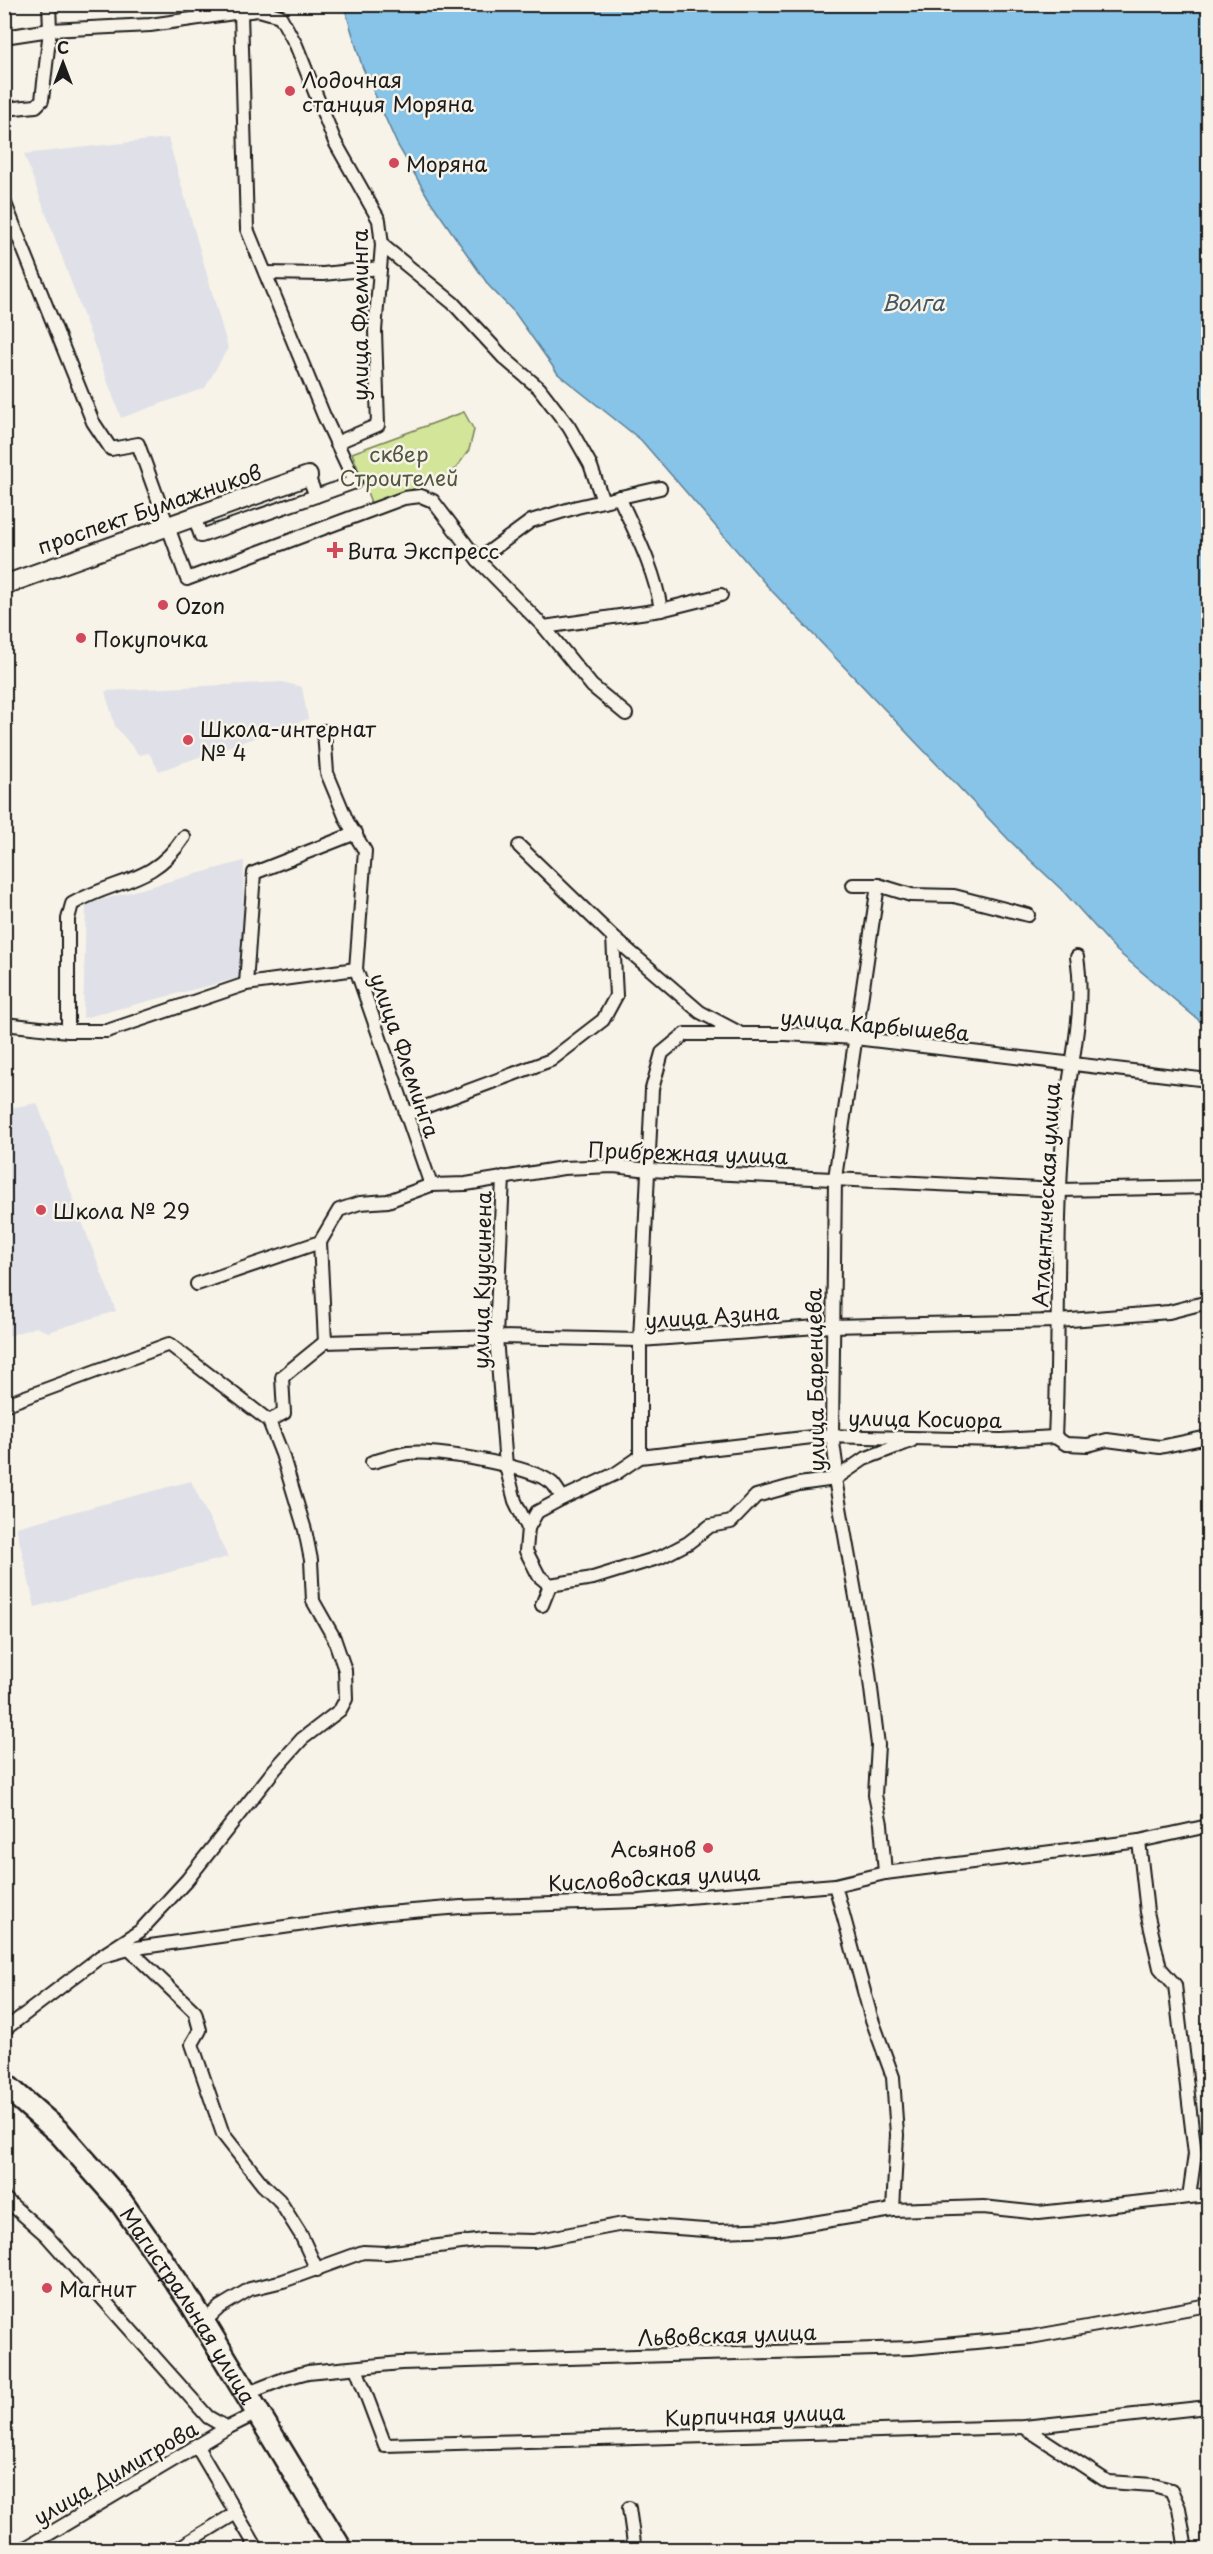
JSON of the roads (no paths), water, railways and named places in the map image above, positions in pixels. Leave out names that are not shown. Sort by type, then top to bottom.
[{"type":"highway","name":"Магистральная улица","points":[[4,2084],[60,2133],[120,2202],[204,2322],[341,2550]]},
{"type":"street","points":[[4,109],[36,106],[42,100],[50,30],[49,4]]},
{"type":"street","points":[[4,37],[50,30],[150,25],[241,8],[247,229],[336,443],[355,482],[201,536],[194,516]]},
{"type":"street","name":"улица Флеминга","points":[[241,8],[280,15],[296,45],[334,142],[379,220],[382,245],[375,331],[378,425],[336,443]]},
{"type":"street","points":[[4,201],[93,422],[111,449],[138,444],[187,579],[404,498],[421,496],[433,501],[478,560],[544,627],[592,686],[627,714]]},
{"type":"street","points":[[382,245],[453,303],[504,358],[538,388],[569,427],[590,464],[603,501]]},
{"type":"street","points":[[266,273],[323,274],[380,268]]},
{"type":"street","points":[[308,476],[316,496]]},
{"type":"street","name":"проспект Бумажников","points":[[4,585],[308,476]]},
{"type":"street","points":[[478,560],[531,521],[660,488]]},
{"type":"street","points":[[619,497],[658,589],[661,610]]},
{"type":"street","points":[[544,627],[661,610],[721,595]]},
{"type":"street","name":"улица Флеминга","points":[[324,730],[327,774],[347,821],[366,851],[356,969],[431,1185]]},
{"type":"street","points":[[246,984],[254,873],[356,833]]},
{"type":"street","points":[[68,1031],[68,919],[72,904],[154,870],[172,854],[184,837]]},
{"type":"street","points":[[519,846],[614,937],[699,1012],[723,1026],[745,1034]]},
{"type":"street","points":[[853,885],[878,885],[910,896],[954,896],[1028,915]]},
{"type":"street","name":"улица Баренцева","points":[[878,885],[835,1178],[831,1326],[832,1435],[836,1464],[834,1479],[868,1665],[878,1745],[875,1795],[881,1824],[885,1873]]},
{"type":"street","points":[[406,1114],[551,1060],[603,1020],[616,996],[614,937]]},
{"type":"street","name":"Атлантическая улица","points":[[1055,1437],[1060,1190],[1081,977],[1077,957]]},
{"type":"street","points":[[4,1024],[68,1031],[107,1031],[246,984],[356,969]]},
{"type":"street","name":"улица Карбышева","points":[[640,1457],[640,1340],[652,1089],[662,1053],[685,1034],[855,1038],[1209,1080]]},
{"type":"street","name":"Прибрежная улица","points":[[321,1242],[339,1210],[360,1203],[388,1202],[431,1185],[466,1184],[563,1168],[614,1166],[649,1170],[1060,1190],[1209,1187]]},
{"type":"street","name":"улица Куусинена","points":[[503,1177],[496,1337],[506,1466],[515,1501],[528,1528],[526,1551],[539,1576],[550,1585]]},
{"type":"street","points":[[197,1284],[321,1242],[325,1342],[282,1377],[284,1413],[269,1421]]},
{"type":"street","name":"улица Азина","points":[[325,1342],[496,1337],[640,1340],[831,1326],[1058,1321],[1169,1312],[1209,1302]]},
{"type":"street","points":[[4,1405],[169,1344],[269,1421],[282,1454],[305,1530],[311,1560],[313,1600],[334,1638],[345,1670],[346,1699],[340,1710],[302,1739],[275,1769],[187,1880],[140,1931],[100,1957],[4,2030]]},
{"type":"street","name":"улица Косиора","points":[[528,1528],[537,1512],[615,1474],[640,1457],[832,1435],[1001,1440],[1055,1437],[1066,1444],[1088,1445],[1107,1440],[1160,1448],[1209,1437]]},
{"type":"street","points":[[542,1605],[550,1585],[592,1578],[661,1557],[688,1543],[710,1526],[731,1522],[756,1497],[799,1484],[834,1479],[864,1459],[922,1438]]},
{"type":"street","points":[[372,1462],[409,1452],[438,1453],[506,1466],[551,1482],[563,1498]]},
{"type":"street","name":"Кисловодская улица","points":[[100,1957],[129,1949],[376,1914],[461,1906],[639,1901],[835,1885],[885,1873],[1139,1841],[1209,1826]]},
{"type":"street","points":[[1139,1841],[1147,1912],[1160,1968],[1175,1985],[1195,2154],[1189,2197]]},
{"type":"street","points":[[835,1885],[871,2017],[893,2077],[897,2136],[893,2210]]},
{"type":"street","points":[[129,1949],[195,2013],[200,2030],[192,2044],[223,2134],[263,2185],[279,2200],[301,2235],[317,2270]]},
{"type":"street","points":[[204,2322],[220,2307],[250,2289],[284,2282],[363,2252],[386,2253],[484,2240],[534,2241],[623,2224],[718,2231],[776,2229],[893,2210],[983,2207],[1039,2213],[1209,2195]]},
{"type":"street","points":[[4,2198],[46,2235],[208,2417],[227,2428]]},
{"type":"street","name":"Львовская улица","points":[[253,2402],[286,2378],[308,2372],[413,2363],[911,2348],[1031,2337],[1209,2305]]},
{"type":"street","name":"Кирпичная улица","points":[[356,2368],[384,2445],[1024,2427],[1209,2407]]},
{"type":"street","name":"улица Димитрова","points":[[22,2550],[227,2428],[253,2402]]},
{"type":"street","points":[[1024,2427],[1108,2482],[1153,2485],[1171,2490],[1179,2508],[1186,2550]]},
{"type":"street","points":[[196,2445],[258,2550]]},
{"type":"street","points":[[629,2508],[635,2550]]},
{"type":"street","points":[[175,2550],[236,2513]]},
{"type":"water","name":"Волга","points":[[340,5],[1208,5],[1208,1028],[1117,951],[1062,890],[1009,840],[769,588],[641,440],[558,374],[515,313],[489,286],[429,199],[397,144],[362,66],[345,9]]},
{"type":"place","name":"Лодочная станция Моряна","points":[[290,91]]},
{"type":"place","name":"Моряна","points":[[394,163]]},
{"type":"place","name":"Вита Экспресс","points":[[335,550]]},
{"type":"place","name":"Ozon","points":[[163,605]]},
{"type":"place","name":"Покупочка","points":[[81,638]]},
{"type":"place","name":"Школа-интернат № 4","points":[[188,740]]},
{"type":"place","name":"Школа № 29","points":[[41,1210]]},
{"type":"place","name":"Асьянов","points":[[708,1848]]},
{"type":"place","name":"Магнит","points":[[47,2288]]},
{"type":"park label","name":"сквер Строителей","points":[[399,465]]}]
